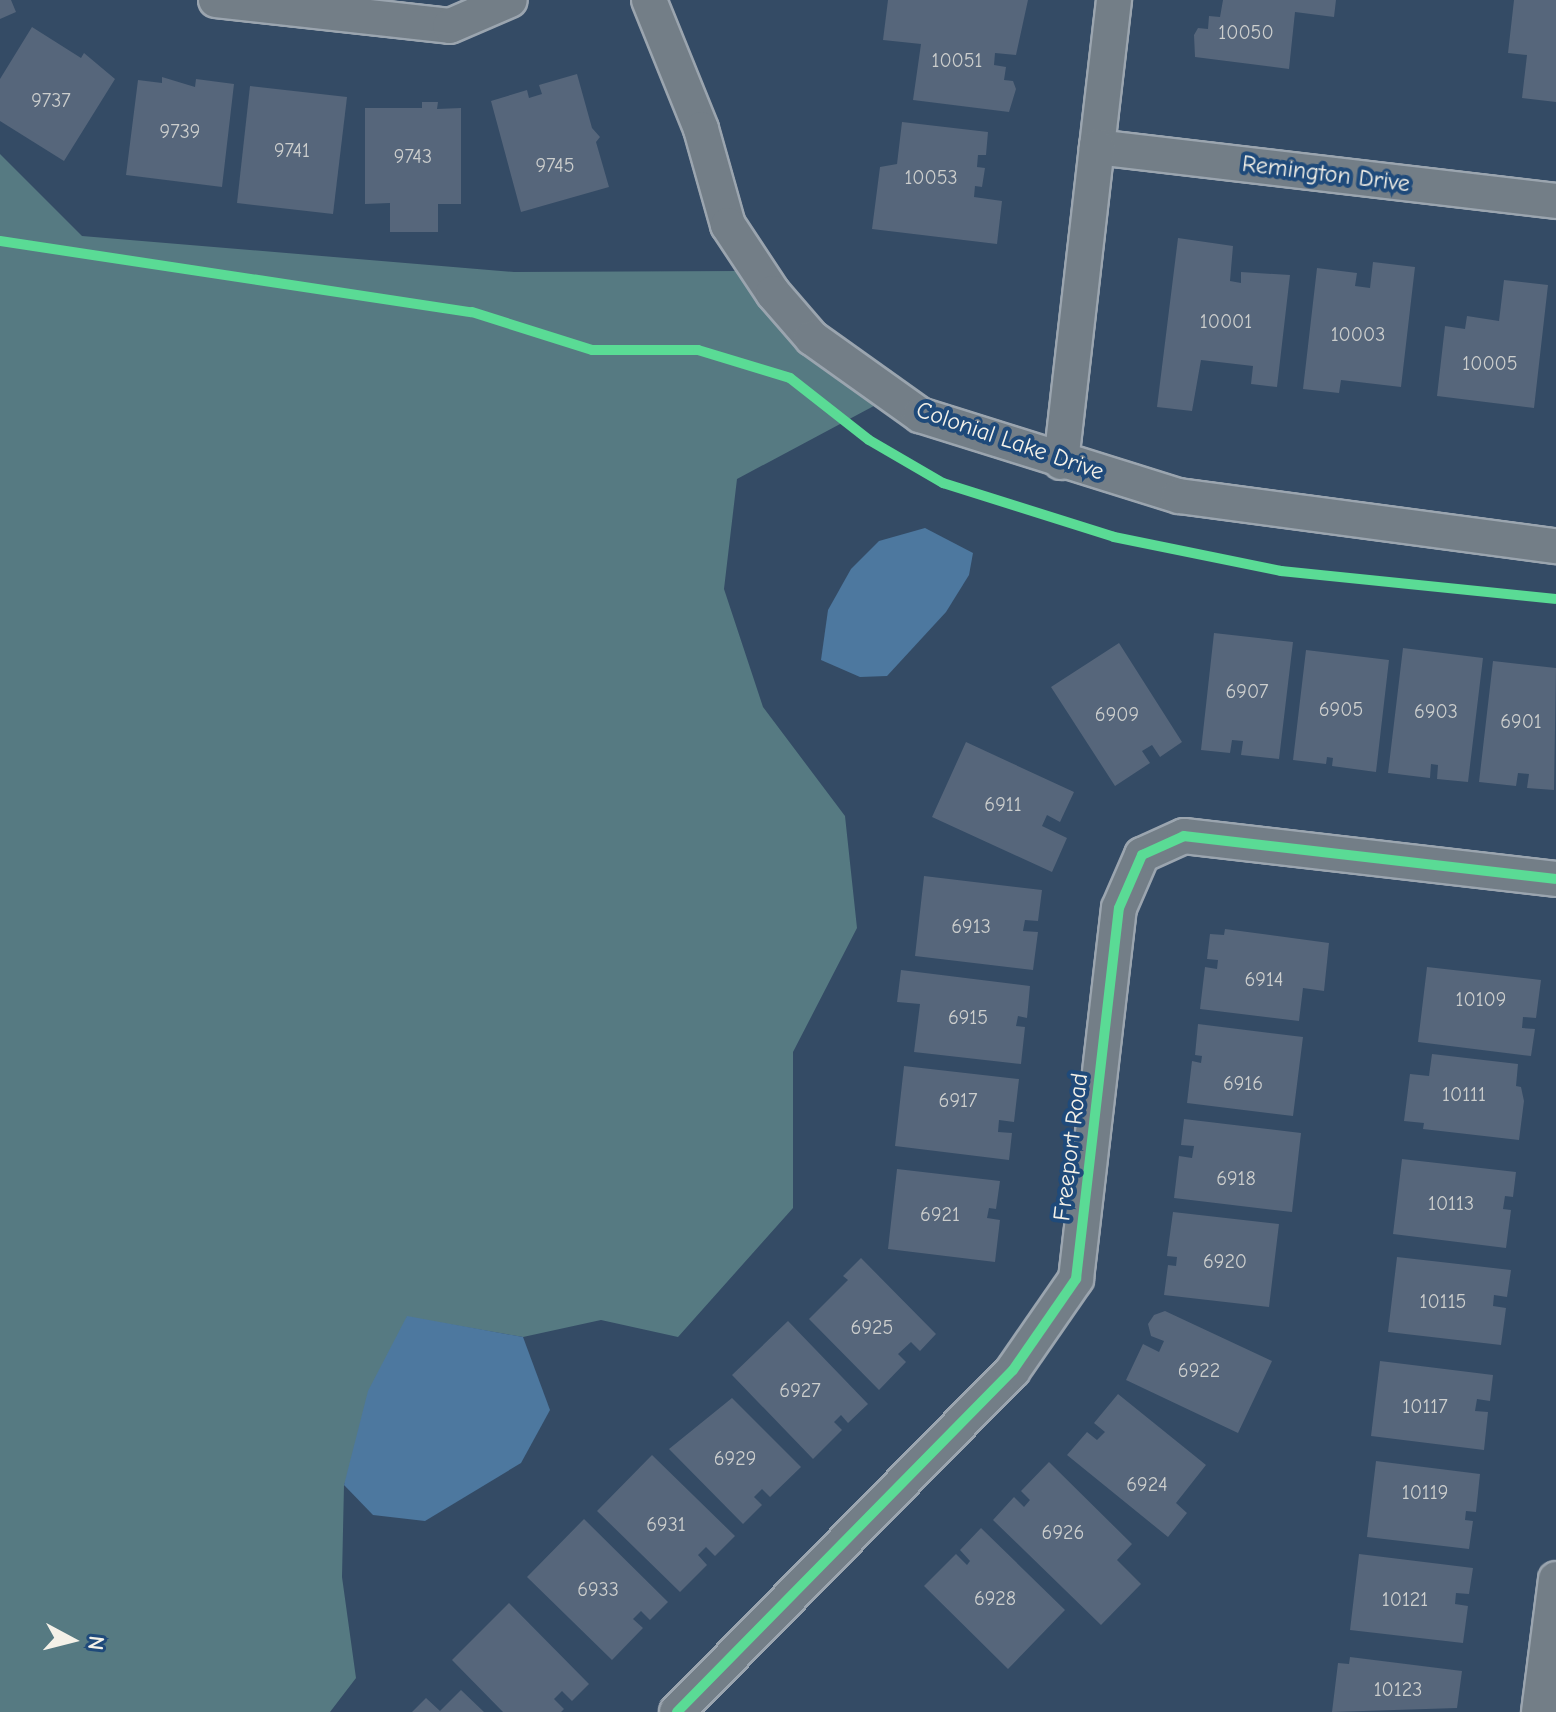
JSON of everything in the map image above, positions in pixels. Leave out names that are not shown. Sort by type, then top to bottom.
[{"type":"street","points":[[216,0],[450,26],[510,0]]},
{"type":"street","name":"Colonial Lake Drive","points":[[649,0],[701,129],[728,225],[773,293],[812,338],[920,415],[1061,462],[1179,496],[1556,546]]},
{"type":"street","points":[[1061,462],[1114,0]]},
{"type":"street","name":"Remington Drive","points":[[1097,147],[1556,201]]},
{"type":"street","name":"Freeport Road","points":[[677,1712],[1013,1370],[1076,1279],[1119,908],[1142,855],[1184,836],[1556,879]]},
{"type":"street","points":[[1539,1712],[1556,1579]]},
{"type":"green space","points":[[0,154],[82,236],[514,272],[739,271],[885,400],[737,479],[724,589],[763,707],[845,816],[857,928],[793,1052],[793,1208],[678,1337],[601,1320],[523,1337],[407,1317],[344,1485],[342,1577],[356,1678],[330,1712],[0,1712]]},
{"type":"water","points":[[925,528],[973,553],[969,575],[946,612],[887,676],[860,677],[821,660],[828,610],[851,569],[879,541]]},
{"type":"water","points":[[407,1316],[523,1337],[550,1410],[521,1463],[425,1521],[373,1515],[344,1485],[368,1391]]},
{"type":"building","points":[[0,0],[11,0],[16,12],[0,19]]},
{"type":"building","points":[[888,0],[1028,0],[1016,55],[995,53],[994,65],[1006,67],[1004,80],[1013,81],[1016,89],[1009,112],[913,100],[921,44],[883,40]]},
{"type":"building","points":[[1223,0],[1336,0],[1334,17],[1295,12],[1289,69],[1195,57],[1194,35],[1198,28],[1208,29],[1209,16],[1220,17]]},
{"type":"building","points":[[1514,0],[1556,0],[1556,102],[1522,98],[1527,55],[1508,53]]},
{"type":"building","points":[[32,27],[81,58],[84,53],[115,79],[64,161],[0,121],[0,79]]},
{"type":"building","points":[[577,74],[592,128],[600,137],[596,142],[609,187],[521,212],[491,101],[527,90],[529,98],[542,94],[539,85]]},
{"type":"building","points":[[162,77],[195,87],[196,79],[234,84],[222,187],[126,175],[138,80],[162,83]]},
{"type":"building","points":[[250,86],[347,97],[333,214],[237,203]]},
{"type":"building","points":[[422,102],[438,102],[437,109],[461,108],[461,204],[438,204],[438,232],[390,232],[390,203],[365,204],[365,108],[422,108]]},
{"type":"building","points":[[902,122],[988,132],[986,155],[978,155],[977,167],[985,168],[982,187],[975,186],[974,197],[1002,201],[997,244],[872,229],[880,167],[897,164]]},
{"type":"building","points":[[1178,238],[1233,246],[1230,281],[1241,283],[1241,272],[1290,275],[1277,387],[1251,384],[1253,366],[1201,360],[1192,411],[1157,407]]},
{"type":"building","points":[[1373,262],[1415,267],[1401,387],[1341,380],[1339,393],[1303,389],[1317,268],[1357,273],[1355,286],[1370,288]]},
{"type":"building","points":[[1504,280],[1548,285],[1534,408],[1437,396],[1445,326],[1465,329],[1467,316],[1499,321]]},
{"type":"building","points":[[1214,633],[1293,642],[1279,759],[1241,755],[1243,741],[1232,740],[1230,753],[1201,750]]},
{"type":"building","points":[[1119,643],[1182,742],[1160,757],[1152,745],[1142,751],[1150,763],[1115,786],[1051,687]]},
{"type":"building","points":[[1403,648],[1483,658],[1468,782],[1437,779],[1438,765],[1431,764],[1430,778],[1388,773]]},
{"type":"building","points":[[1306,650],[1389,660],[1376,772],[1332,766],[1333,758],[1327,757],[1326,764],[1293,760]]},
{"type":"building","points":[[1493,661],[1556,668],[1554,790],[1527,788],[1529,774],[1518,773],[1516,786],[1479,782]]},
{"type":"building","points":[[966,742],[1074,792],[1060,822],[1047,815],[1042,826],[1067,838],[1052,872],[932,817]]},
{"type":"building","points":[[924,876],[1042,890],[1038,921],[1025,920],[1023,931],[1038,932],[1033,970],[915,956]]},
{"type":"building","points":[[1225,929],[1329,943],[1324,991],[1303,988],[1299,1021],[1200,1009],[1205,967],[1217,969],[1218,960],[1207,959],[1210,934],[1224,935]]},
{"type":"building","points":[[1427,967],[1541,980],[1536,1018],[1523,1017],[1522,1028],[1535,1029],[1531,1056],[1418,1042]]},
{"type":"building","points":[[901,970],[1030,986],[1027,1018],[1018,1016],[1016,1026],[1025,1027],[1021,1064],[914,1052],[920,1004],[897,1002]]},
{"type":"building","points":[[1198,1024],[1303,1037],[1293,1116],[1187,1103],[1192,1061],[1201,1063],[1202,1056],[1195,1055]]},
{"type":"building","points":[[1432,1054],[1518,1064],[1516,1086],[1521,1087],[1524,1101],[1519,1140],[1423,1129],[1424,1123],[1404,1121],[1410,1074],[1429,1076]]},
{"type":"building","points":[[904,1066],[1019,1079],[1014,1122],[999,1120],[998,1132],[1012,1133],[1009,1160],[895,1146]]},
{"type":"building","points":[[1184,1119],[1301,1133],[1292,1212],[1174,1198],[1179,1156],[1192,1158],[1194,1146],[1181,1145]]},
{"type":"building","points":[[1402,1159],[1516,1172],[1513,1197],[1505,1196],[1503,1209],[1511,1210],[1506,1248],[1393,1234]]},
{"type":"building","points":[[897,1169],[1000,1181],[996,1209],[989,1208],[987,1218],[1000,1220],[995,1262],[888,1249]]},
{"type":"building","points":[[1173,1212],[1279,1224],[1269,1307],[1164,1295],[1168,1265],[1176,1266],[1177,1257],[1167,1256]]},
{"type":"building","points":[[1397,1257],[1511,1270],[1507,1297],[1494,1295],[1493,1306],[1506,1308],[1501,1345],[1388,1332]]},
{"type":"building","points":[[861,1258],[936,1334],[920,1351],[911,1342],[898,1354],[906,1362],[879,1390],[809,1319],[848,1280],[843,1276]]},
{"type":"building","points":[[1165,1311],[1272,1361],[1238,1433],[1126,1380],[1143,1344],[1159,1352],[1164,1341],[1151,1336],[1148,1324],[1154,1315]]},
{"type":"building","points":[[788,1321],[868,1404],[848,1423],[841,1415],[834,1422],[842,1430],[813,1459],[732,1375]]},
{"type":"building","points":[[1380,1361],[1493,1375],[1490,1401],[1477,1399],[1475,1411],[1488,1412],[1484,1450],[1371,1436]]},
{"type":"building","points":[[1118,1394],[1206,1465],[1176,1503],[1187,1513],[1168,1537],[1067,1455],[1087,1432],[1097,1440],[1105,1432],[1094,1423]]},
{"type":"building","points":[[732,1398],[801,1467],[770,1497],[762,1489],[754,1497],[762,1505],[743,1524],[669,1449]]},
{"type":"building","points":[[652,1455],[735,1536],[715,1556],[706,1547],[698,1555],[707,1565],[680,1592],[597,1511]]},
{"type":"building","points":[[1376,1461],[1480,1474],[1476,1512],[1466,1511],[1465,1520],[1473,1521],[1469,1549],[1367,1537]]},
{"type":"building","points":[[1049,1462],[1132,1544],[1117,1560],[1141,1584],[1101,1625],[993,1520],[1014,1497],[1024,1507],[1030,1500],[1021,1491]]},
{"type":"building","points":[[584,1519],[668,1602],[650,1620],[641,1611],[633,1619],[643,1628],[612,1660],[527,1577]]},
{"type":"building","points":[[981,1528],[1065,1610],[1008,1669],[924,1586],[956,1554],[967,1565],[970,1561],[960,1550]]},
{"type":"building","points":[[1359,1554],[1473,1568],[1469,1594],[1456,1593],[1455,1604],[1468,1606],[1463,1643],[1350,1630]]},
{"type":"building","points":[[509,1603],[589,1684],[572,1701],[562,1691],[554,1699],[564,1709],[561,1712],[503,1712],[452,1660]]},
{"type":"building","points":[[1350,1657],[1462,1671],[1457,1708],[1332,1712],[1338,1663],[1349,1664]]},
{"type":"building","points":[[461,1690],[484,1712],[412,1712],[426,1698],[440,1711]]},
{"type":"cycle path","points":[[0,241],[472,312],[592,350],[698,350],[790,378],[869,440],[943,483],[1114,537],[1281,571],[1556,599]]},
{"type":"cycle path","points":[[677,1712],[1013,1370],[1076,1279],[1119,908],[1142,855],[1184,836],[1556,879]]}]
